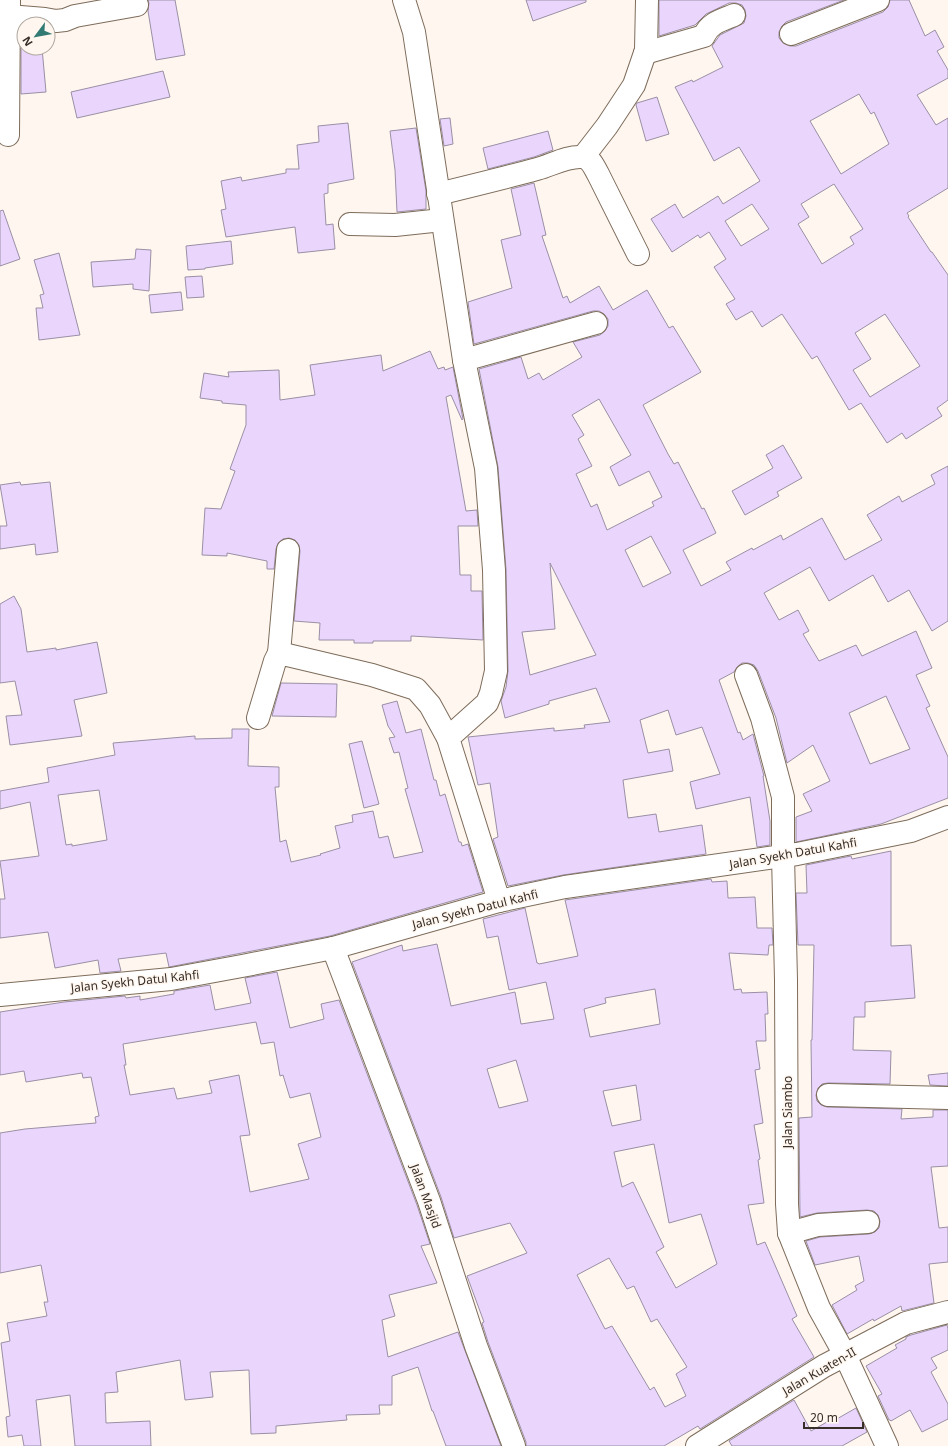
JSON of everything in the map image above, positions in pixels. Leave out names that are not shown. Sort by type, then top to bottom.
[{"type":"street","points":[[404,0],[414,32],[464,360],[486,468],[494,570],[496,671],[491,693],[487,703],[448,738]]},
{"type":"street","points":[[583,157],[607,126],[634,85],[645,53],[647,0]]},
{"type":"street","points":[[791,34],[878,0]]},
{"type":"street","points":[[8,135],[8,8],[56,21],[65,20],[75,16],[137,5]]},
{"type":"street","points":[[645,53],[704,36],[707,29],[714,24],[734,15]]},
{"type":"street","points":[[438,194],[511,176],[569,158],[583,157],[591,161],[638,254]]},
{"type":"street","points":[[350,224],[395,225],[442,220]]},
{"type":"street","points":[[464,360],[596,323]]},
{"type":"street","points":[[258,718],[275,661],[280,653],[288,550]]},
{"type":"street","points":[[280,653],[372,675],[416,689],[430,704],[448,738],[499,901]]},
{"type":"street","name":"Jalan Siambo","points":[[746,675],[762,718],[783,796],[787,1204],[789,1233],[819,1308],[845,1356],[887,1446]]},
{"type":"street","name":"Jalan Syekh Datul Kahfi","points":[[0,995],[171,979],[333,948],[499,901],[565,887],[783,856],[911,831],[948,816]]},
{"type":"street","name":"Jalan Masjid","points":[[333,948],[429,1201],[476,1346],[514,1446]]},
{"type":"street","points":[[828,1095],[948,1098]]},
{"type":"street","points":[[789,1233],[818,1225],[868,1222]]},
{"type":"street","name":"Jalan Kuaten-II","points":[[697,1446],[824,1366],[906,1323],[948,1312]]},
{"type":"building","points":[[148,0],[175,0],[185,55],[156,60],[148,11]]},
{"type":"building","points":[[526,0],[586,0],[586,2],[533,21]]},
{"type":"building","points":[[659,0],[844,0],[786,22],[779,32],[779,38],[783,43],[790,46],[796,46],[883,12],[888,7],[890,0],[909,0],[925,36],[935,30],[944,47],[937,51],[948,70],[948,78],[917,95],[936,125],[948,118],[948,188],[907,213],[909,216],[908,217],[931,252],[948,275],[948,400],[937,408],[942,416],[906,439],[902,433],[887,443],[861,403],[849,410],[817,356],[812,359],[782,314],[762,327],[752,311],[736,320],[726,304],[735,299],[714,267],[726,259],[709,232],[700,238],[698,235],[672,252],[651,219],[675,204],[683,218],[718,196],[723,204],[760,181],[739,147],[714,161],[675,87],[692,80],[693,82],[723,67],[712,46],[720,35],[744,23],[746,16],[742,5],[729,3],[706,14],[695,25],[659,36]],"holes":[[[859,94],[871,114],[874,112],[889,144],[841,174],[810,121]],[[834,184],[863,229],[850,237],[854,244],[822,264],[798,224],[809,217],[801,204]],[[752,204],[769,229],[741,246],[725,221]],[[885,314],[920,366],[870,397],[853,370],[871,359],[855,333]]]},
{"type":"building","points":[[21,56],[43,56],[46,92],[21,94]]},
{"type":"building","points":[[163,71],[170,97],[77,118],[71,92]]},
{"type":"building","points":[[657,97],[669,134],[646,141],[636,105],[637,103]]},
{"type":"building","points":[[450,118],[453,144],[444,146],[440,119]]},
{"type":"building","points":[[348,123],[354,179],[328,184],[328,193],[324,194],[326,225],[333,224],[335,249],[298,253],[295,227],[226,237],[221,210],[226,209],[221,181],[241,177],[242,181],[286,173],[286,169],[299,169],[297,145],[319,142],[318,126]]},
{"type":"building","points":[[416,128],[426,191],[426,209],[397,212],[395,170],[390,131]]},
{"type":"building","points":[[548,131],[553,150],[534,157],[488,169],[483,148]]},
{"type":"building","points":[[534,183],[546,235],[542,236],[563,298],[567,296],[570,303],[599,286],[613,310],[647,290],[669,328],[673,326],[701,372],[643,405],[668,454],[674,464],[678,462],[702,509],[704,508],[716,533],[683,550],[701,586],[731,570],[726,562],[781,535],[783,540],[822,518],[845,560],[882,540],[867,515],[899,496],[902,502],[935,484],[931,475],[948,466],[948,621],[932,631],[909,590],[888,602],[873,575],[829,601],[810,567],[764,593],[779,620],[798,610],[809,631],[803,634],[819,661],[856,645],[862,656],[916,631],[932,668],[916,675],[930,706],[926,708],[948,757],[948,798],[881,824],[796,842],[796,817],[812,811],[803,794],[830,781],[813,745],[787,763],[776,718],[758,671],[754,665],[742,663],[734,672],[719,680],[738,733],[740,732],[743,740],[753,734],[764,776],[770,821],[770,845],[757,847],[750,797],[696,809],[690,782],[720,774],[702,727],[676,735],[668,710],[640,720],[648,753],[669,749],[673,771],[623,780],[628,818],[656,814],[659,832],[702,825],[706,854],[563,875],[508,886],[493,839],[498,837],[490,783],[478,785],[468,737],[554,728],[554,731],[585,728],[584,725],[610,722],[596,688],[549,701],[549,704],[505,718],[501,701],[506,687],[508,671],[506,569],[498,467],[479,369],[521,357],[528,379],[539,373],[543,380],[582,357],[573,342],[600,335],[608,326],[608,319],[604,314],[599,311],[593,311],[474,344],[468,302],[512,288],[501,240],[521,235],[511,189]],"holes":[[[599,399],[631,455],[610,467],[619,486],[649,471],[662,497],[652,502],[654,506],[607,530],[597,504],[591,507],[576,474],[592,466],[578,439],[584,435],[572,415]],[[651,536],[671,573],[643,587],[625,550]],[[550,563],[596,655],[530,675],[522,632],[555,629]],[[886,696],[910,749],[870,764],[849,713]]]},
{"type":"building","points":[[3,210],[20,259],[0,266],[0,211]]},
{"type":"building","points":[[231,241],[233,264],[205,269],[188,270],[186,246]]},
{"type":"building","points":[[136,249],[151,250],[149,291],[133,289],[133,284],[93,287],[91,262],[135,259]]},
{"type":"building","points":[[59,253],[80,335],[39,340],[36,308],[43,308],[40,295],[44,294],[34,260]]},
{"type":"building","points":[[202,276],[204,297],[187,298],[185,277]]},
{"type":"building","points":[[181,292],[183,310],[151,313],[149,295]]},
{"type":"building","points":[[430,351],[438,369],[444,367],[445,370],[453,367],[463,419],[462,420],[451,395],[446,397],[466,511],[477,510],[478,526],[458,526],[460,575],[471,575],[471,591],[482,591],[483,640],[411,636],[411,641],[373,641],[373,643],[354,643],[354,640],[319,640],[320,623],[294,621],[300,551],[299,545],[295,540],[289,538],[283,539],[278,543],[274,569],[267,569],[267,561],[227,553],[227,556],[202,555],[205,508],[221,509],[235,471],[230,469],[246,425],[246,405],[222,403],[222,401],[200,398],[204,373],[229,377],[228,372],[279,370],[280,400],[315,395],[310,365],[381,355],[383,371]]},
{"type":"building","points":[[783,445],[802,478],[777,492],[779,496],[745,515],[732,491],[773,468],[766,455]]},
{"type":"building","points":[[20,482],[21,485],[50,482],[58,552],[36,555],[35,544],[0,549],[0,526],[7,526],[0,485]]},
{"type":"building","points":[[14,596],[21,609],[27,652],[56,648],[56,650],[97,642],[107,693],[74,700],[82,736],[10,745],[6,716],[22,715],[15,681],[0,683],[0,604]]},
{"type":"building","points":[[281,683],[337,684],[336,717],[272,716]]},
{"type":"building","points":[[397,701],[406,733],[421,729],[434,780],[436,780],[440,796],[445,794],[459,842],[461,842],[462,846],[468,844],[483,892],[330,936],[169,967],[166,953],[118,959],[121,971],[100,973],[98,960],[55,968],[48,932],[0,938],[0,899],[5,899],[0,861],[39,856],[30,802],[0,809],[0,791],[49,782],[47,768],[115,755],[113,743],[195,736],[195,739],[232,738],[232,729],[249,729],[248,766],[279,767],[279,787],[275,787],[280,842],[286,840],[291,862],[321,855],[320,854],[340,848],[335,826],[353,822],[352,815],[373,811],[379,838],[388,836],[394,858],[423,852],[405,789],[408,788],[399,752],[394,753],[389,738],[395,737],[388,726],[382,705]],"holes":[[[99,790],[107,840],[72,846],[72,844],[66,845],[58,795]]]},
{"type":"building","points":[[362,741],[379,804],[364,808],[349,744]]},
{"type":"building","points":[[891,851],[891,946],[911,945],[915,998],[865,1002],[865,1017],[854,1017],[853,1050],[891,1051],[890,1084],[828,1083],[822,1084],[818,1088],[816,1095],[817,1101],[821,1105],[827,1107],[902,1109],[901,1119],[933,1117],[933,1110],[948,1110],[948,1166],[931,1167],[939,1228],[948,1227],[948,1262],[929,1264],[934,1303],[902,1311],[901,1306],[874,1321],[873,1319],[847,1334],[832,1305],[857,1290],[855,1286],[864,1281],[859,1256],[815,1265],[806,1241],[820,1237],[869,1234],[875,1232],[879,1228],[880,1221],[878,1215],[874,1211],[867,1210],[817,1213],[800,1217],[799,1118],[812,1117],[811,1040],[814,945],[798,945],[796,893],[807,893],[806,865],[851,856],[852,859]]},
{"type":"building","points":[[711,879],[712,882],[727,881],[728,898],[755,897],[757,928],[772,928],[773,945],[769,945],[768,955],[729,953],[734,990],[741,989],[742,993],[767,992],[768,1014],[765,1014],[766,1041],[756,1041],[760,1069],[755,1070],[763,1123],[754,1125],[760,1159],[758,1160],[764,1203],[748,1205],[757,1245],[765,1242],[797,1316],[792,1319],[814,1357],[700,1429],[698,1426],[664,1446],[526,1446],[526,1442],[488,1342],[482,1323],[484,1322],[467,1276],[527,1253],[510,1223],[454,1238],[441,1197],[352,962],[402,945],[403,951],[437,944],[451,1006],[515,992],[521,1024],[554,1019],[546,982],[509,990],[498,936],[487,938],[483,919],[525,908],[537,963],[539,964],[578,956],[565,900]],"holes":[[[655,989],[660,1024],[590,1037],[584,1009],[606,1003],[605,998]],[[516,1060],[528,1101],[499,1108],[487,1069]],[[636,1085],[641,1120],[612,1126],[603,1091]],[[654,1144],[669,1223],[701,1214],[717,1264],[676,1288],[656,1252],[664,1247],[633,1182],[622,1187],[614,1152]],[[609,1258],[627,1289],[634,1286],[651,1322],[657,1319],[687,1367],[676,1374],[686,1396],[665,1407],[654,1387],[650,1390],[612,1326],[605,1329],[577,1275]]]},
{"type":"building","points":[[277,972],[290,1028],[324,1019],[321,1004],[339,1000],[417,1205],[430,1244],[421,1246],[437,1283],[389,1295],[395,1316],[382,1320],[388,1357],[458,1332],[501,1446],[446,1446],[432,1411],[418,1367],[392,1376],[392,1405],[379,1405],[380,1414],[346,1415],[347,1420],[276,1426],[276,1433],[251,1434],[249,1370],[210,1372],[213,1397],[185,1400],[180,1360],[116,1372],[118,1392],[105,1393],[106,1423],[150,1421],[151,1446],[75,1446],[70,1395],[36,1400],[41,1446],[24,1446],[22,1435],[8,1437],[6,1417],[10,1416],[1,1343],[10,1341],[7,1323],[47,1316],[44,1302],[48,1302],[41,1265],[0,1273],[0,1133],[25,1129],[96,1123],[95,1117],[99,1116],[91,1077],[83,1078],[82,1073],[26,1082],[24,1071],[0,1075],[0,1012],[64,1002],[125,996],[126,998],[140,996],[140,1000],[174,994],[174,991],[210,985],[215,1010],[251,1003],[245,978]],"holes":[[[256,1022],[261,1044],[274,1042],[280,1076],[283,1075],[290,1098],[310,1093],[321,1137],[298,1144],[309,1179],[250,1192],[240,1136],[250,1135],[239,1075],[209,1081],[212,1093],[177,1099],[174,1088],[130,1095],[124,1065],[126,1065],[123,1044]]]},
{"type":"building","points":[[948,1073],[948,1086],[930,1085],[928,1075]]},
{"type":"building","points":[[947,1325],[948,1350],[931,1358],[937,1368],[931,1372],[948,1404],[948,1419],[922,1432],[910,1410],[891,1421],[889,1420],[878,1396],[882,1394],[866,1366],[897,1348],[895,1345],[906,1339],[906,1337]]},
{"type":"building","points":[[794,1400],[811,1431],[856,1408],[867,1432],[842,1446],[732,1446],[729,1441]]}]
